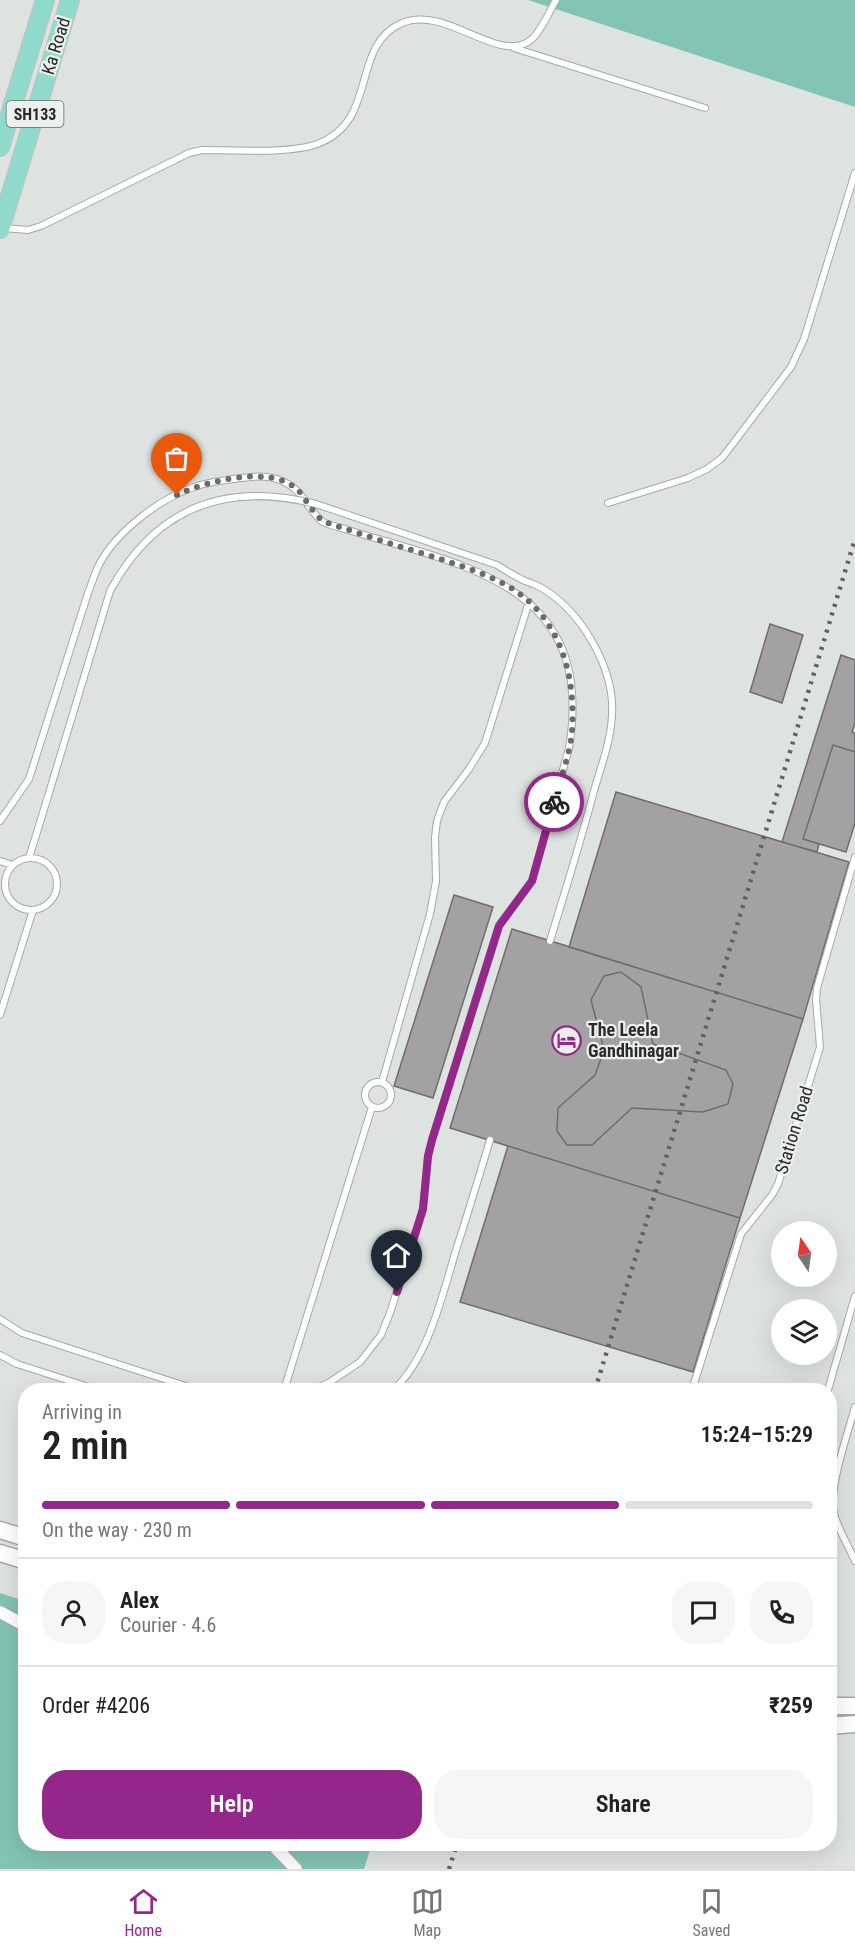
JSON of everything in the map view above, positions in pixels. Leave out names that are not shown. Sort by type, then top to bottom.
[{"type":"main road","name":"Ka Road","points":[[0,147],[45,0]]},
{"type":"main road","name":"Ka Road","points":[[1,221],[70,0]]},
{"type":"street","points":[[0,1530],[18,1536]]},
{"type":"street","points":[[0,1553],[18,1559]]},
{"type":"street","points":[[0,1612],[18,1622]]},
{"type":"street","points":[[837,1706],[855,1706]]},
{"type":"street","points":[[837,1725],[855,1724]]},
{"type":"street","points":[[279,1851],[296,1869]]},
{"type":"lane","points":[[514,48],[533,38],[556,0]]},
{"type":"lane","points":[[1,221],[28,230],[41,226],[189,153],[202,150],[298,149],[330,138],[344,126],[358,103],[375,46],[386,33],[414,19],[432,19],[500,45],[705,108]]},
{"type":"lane","points":[[608,503],[688,478],[706,470],[723,458],[791,367],[804,339],[855,173]]},
{"type":"lane","points":[[0,821],[29,779],[88,593],[100,563],[119,537],[143,516],[196,486],[253,476],[280,480],[297,489],[324,522],[474,570],[507,586],[542,615],[556,636],[571,677],[572,733],[532,881],[499,926],[432,1140],[428,1156],[423,1209],[390,1313],[381,1335],[360,1362],[328,1383]]},
{"type":"lane","points":[[29,858],[110,591],[120,573],[136,551],[161,528],[180,515],[222,499],[266,495],[290,498],[316,504],[497,565],[520,579],[538,585],[553,596],[586,630],[602,661],[611,691],[612,715],[608,741],[550,941]]},
{"type":"lane","points":[[382,1082],[430,914],[436,881],[437,821],[444,802],[469,769],[484,743],[529,602]]},
{"type":"lane","name":"Station Road","points":[[694,1383],[741,1234],[772,1195],[777,1184],[820,1047],[817,988],[855,857]]},
{"type":"lane","points":[[0,896],[8,897],[21,908],[33,910],[46,906],[56,893],[57,884],[52,868],[38,859],[29,858],[13,865],[5,880],[8,897]]},
{"type":"lane","points":[[0,861],[13,865]]},
{"type":"lane","points":[[0,1015],[33,910]]},
{"type":"lane","points":[[373,1082],[382,1082],[389,1087],[390,1099],[385,1106],[372,1107],[366,1101],[365,1092],[373,1082]]},
{"type":"lane","points":[[286,1383],[372,1107]]},
{"type":"lane","points":[[399,1383],[415,1366],[441,1301],[490,1140]]},
{"type":"lane","points":[[830,1383],[855,1296]]},
{"type":"lane","points":[[0,1319],[22,1333],[176,1383]]},
{"type":"lane","points":[[0,1355],[17,1364],[76,1383]]},
{"type":"lane","points":[[837,1478],[855,1407]]},
{"type":"lane","points":[[837,1523],[855,1562]]},
{"type":"green space","points":[[528,0],[855,0],[855,107]]},
{"type":"green space","points":[[0,1593],[18,1599],[18,1851],[370,1851],[364,1869],[0,1869]]},
{"type":"building","points":[[770,624],[803,635],[782,703],[750,692]]},
{"type":"building","points":[[841,655],[855,660],[855,723],[852,732],[855,733],[855,752],[833,745],[803,839],[819,844],[817,852],[782,842]]},
{"type":"building","points":[[833,745],[855,752],[855,823],[846,852],[803,839]]},
{"type":"building","points":[[616,792],[849,862],[803,1019],[569,947]]},
{"type":"building","points":[[454,895],[493,907],[433,1098],[394,1086]]},
{"type":"building","points":[[512,929],[803,1019],[740,1218],[450,1128]]},
{"type":"building","points":[[621,972],[641,987],[653,1044],[726,1070],[733,1084],[728,1104],[703,1112],[632,1108],[592,1145],[567,1145],[557,1131],[558,1108],[595,1075],[604,1050],[591,1000],[604,976]]},
{"type":"building","points":[[508,1146],[740,1218],[693,1372],[460,1302]]},
{"type":"railway","points":[[597,1383],[855,539]]},
{"type":"railway","points":[[449,1869],[455,1851]]},
{"type":"way so far","points":[[177,495],[196,486],[216,481],[253,476],[280,480],[297,489],[324,522],[474,570],[517,592],[542,615],[556,636],[571,677],[572,733],[554,802]]},
{"type":"place","name":"The Leela Gandhinagar","points":[[567,1040]]},
{"type":"route","points":[[397,1292],[423,1209],[426,1169],[432,1140],[499,926],[532,881],[554,802]]}]
